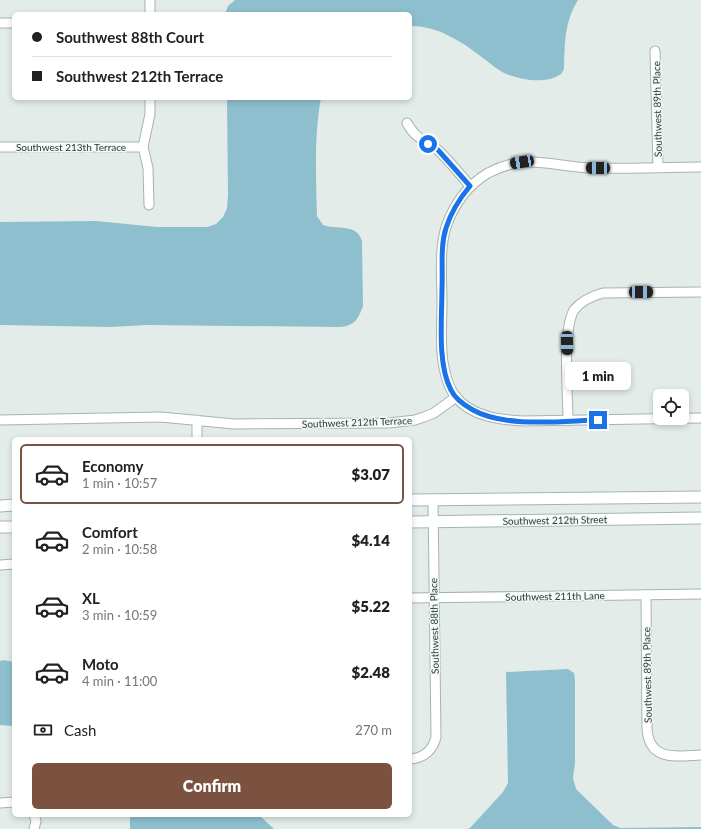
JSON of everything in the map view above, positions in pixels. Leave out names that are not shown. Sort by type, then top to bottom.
[{"type":"street","points":[[150,0],[150,12]]},
{"type":"street","points":[[0,23],[12,23]]},
{"type":"street","name":"Southwest 89th Place","points":[[656,51],[658,167]]},
{"type":"street","points":[[149,205],[148,168],[143,147],[150,114],[150,100]]},
{"type":"street","points":[[407,123],[412,132],[419,139],[438,150],[470,186]]},
{"type":"street","name":"Southwest 213th Terrace","points":[[0,147],[143,147]]},
{"type":"street","points":[[701,167],[589,168],[541,162],[522,162],[490,173],[470,186],[450,216],[446,227],[443,246],[442,354],[447,381],[456,397],[466,406],[481,414],[500,420],[524,421],[701,418]]},
{"type":"street","points":[[568,420],[567,335],[572,316],[580,304],[595,295],[603,293],[701,292]]},
{"type":"street","name":"Southwest 212th Terrace","points":[[0,420],[161,417],[234,424],[403,422],[415,420],[434,413],[456,397]]},
{"type":"street","points":[[197,420],[197,437]]},
{"type":"street","points":[[412,500],[701,497]]},
{"type":"street","name":"Southwest 88th Place","points":[[412,759],[420,758],[430,750],[434,745],[436,734],[433,500]]},
{"type":"street","points":[[0,506],[12,505]]},
{"type":"street","name":"Southwest 212th Street","points":[[412,522],[701,518]]},
{"type":"street","points":[[0,527],[12,527]]},
{"type":"street","points":[[0,564],[12,564]]},
{"type":"street","name":"Southwest 211th Lane","points":[[412,598],[701,594]]},
{"type":"street","name":"Southwest 89th Place","points":[[646,595],[648,732],[652,747],[669,756],[701,755]]},
{"type":"street","points":[[0,803],[12,802]]},
{"type":"street","points":[[34,829],[36,821],[35,817]]},
{"type":"water","points":[[235,0],[578,0],[570,17],[566,33],[564,69],[561,74],[555,77],[540,80],[524,79],[509,75],[500,71],[456,39],[437,30],[412,26],[412,12],[226,12],[228,6]]},
{"type":"water","points":[[227,100],[321,100],[316,141],[317,216],[323,225],[351,229],[359,235],[362,241],[363,306],[357,319],[352,324],[339,327],[147,325],[111,327],[0,325],[0,222],[96,221],[157,227],[207,227],[216,224],[223,217],[227,208]]},
{"type":"water","points":[[0,661],[12,662],[12,726],[0,725]]},
{"type":"water","points":[[568,669],[574,673],[575,680],[575,763],[573,778],[576,789],[613,825],[621,828],[701,827],[701,829],[467,829],[470,828],[503,792],[508,783],[506,672]]},
{"type":"water","points":[[130,817],[261,817],[274,829],[130,829]]},
{"type":"route","points":[[428,144],[438,150],[470,186],[450,216],[446,227],[443,246],[442,354],[447,381],[451,390],[460,401],[473,410],[490,418],[510,421],[598,420]]}]
